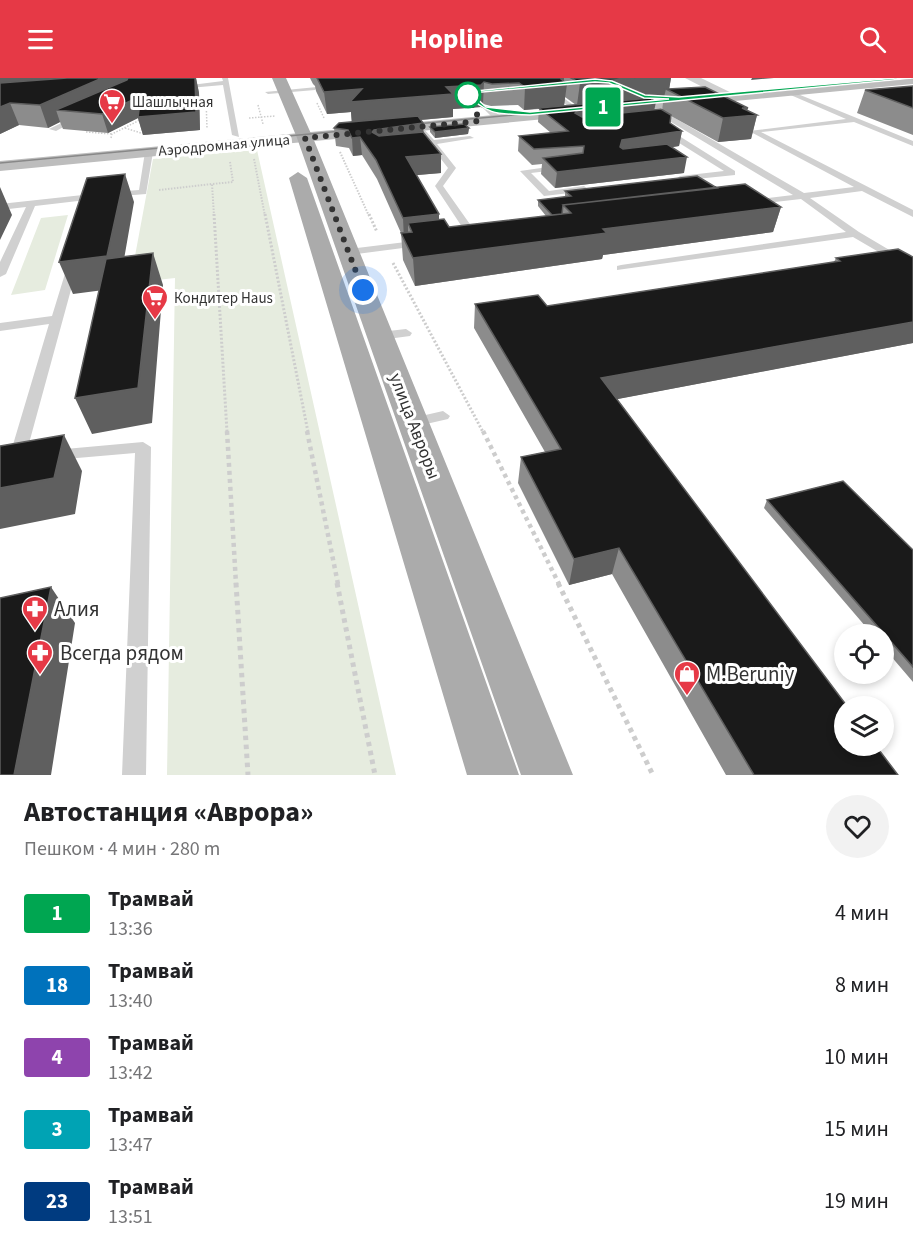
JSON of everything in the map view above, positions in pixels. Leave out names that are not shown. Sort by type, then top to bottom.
[{"type":"main road","name":"Аэродромная улица","points":[[571,105],[646,106],[861,78]]},
{"type":"main road","name":"Аэродромная улица","points":[[0,166],[149,152],[294,126],[726,94],[788,92],[913,80]]},
{"type":"main road","name":"улица Авроры","points":[[282,84],[493,775]]},
{"type":"main road","name":"улица Авроры","points":[[266,85],[294,126],[349,252],[393,334],[428,419],[547,775]]},
{"type":"main road","name":"Аэродромная улица","points":[[0,157],[234,127],[420,127],[492,113]]},
{"type":"street","points":[[692,78],[726,94]]},
{"type":"lane","points":[[172,87],[226,81],[234,127]]},
{"type":"lane","points":[[266,85],[282,84],[315,88]]},
{"type":"lane","points":[[788,92],[913,144]]},
{"type":"lane","points":[[646,106],[802,196],[855,234],[913,268]]},
{"type":"lane","points":[[53,129],[84,114]]},
{"type":"lane","points":[[668,118],[660,119],[678,130],[671,134],[732,172],[674,179]]},
{"type":"lane","points":[[855,120],[753,131],[913,214]]},
{"type":"lane","points":[[420,127],[452,168],[439,186],[474,237]]},
{"type":"lane","points":[[424,145],[470,138]]},
{"type":"lane","points":[[0,207],[143,192],[149,152]]},
{"type":"lane","points":[[688,153],[699,152]]},
{"type":"lane","points":[[567,166],[524,171],[547,194],[593,188]]},
{"type":"lane","points":[[743,204],[863,188]]},
{"type":"lane","points":[[89,208],[93,197]]},
{"type":"lane","points":[[0,274],[32,203]]},
{"type":"lane","points":[[621,268],[855,234]]},
{"type":"lane","points":[[463,238],[485,235]]},
{"type":"lane","points":[[349,252],[429,242]]},
{"type":"lane","points":[[76,252],[57,319],[9,459],[142,447],[134,775]]},
{"type":"lane","points":[[0,327],[57,319]]},
{"type":"path","points":[[111,142],[112,134],[144,117]]},
{"type":"path","points":[[207,121],[234,127],[294,126],[336,145],[384,248],[495,454],[653,775]]},
{"type":"path","points":[[252,153],[375,775]]},
{"type":"path","points":[[143,192],[233,182],[230,155]]},
{"type":"path","points":[[212,184],[248,775]]},
{"type":"shaded area","points":[[257,150],[396,775],[167,775],[175,278],[130,283],[153,159]]},
{"type":"shaded area","points":[[68,215],[45,290],[11,295],[41,218]]},
{"type":"building","points":[[102,78],[40,105],[10,103],[0,107],[0,83]]},
{"type":"building","points":[[128,78],[195,78],[196,112],[138,117],[141,96],[102,114],[56,110],[127,80]]},
{"type":"building","points":[[317,78],[562,78],[567,84],[525,87],[519,83],[484,82],[481,85],[446,87],[453,94],[350,102],[362,89],[324,92]]},
{"type":"building","points":[[571,78],[636,78],[580,83]]},
{"type":"building","points":[[913,86],[913,108],[865,90]]},
{"type":"building","points":[[705,87],[748,108],[742,108],[757,115],[723,118],[666,89]]},
{"type":"building","points":[[650,98],[656,102],[575,113],[582,117],[661,109],[671,115],[670,123],[682,131],[622,140],[620,147],[623,149],[667,144],[687,157],[557,172],[543,158],[583,153],[584,146],[534,149],[519,136],[568,131],[539,108]]},
{"type":"building","points":[[418,116],[423,123],[372,132],[379,136],[423,132],[441,154],[406,157],[439,214],[403,218],[376,160],[360,137],[352,138],[348,130],[334,128],[339,123]]},
{"type":"building","points":[[464,124],[469,128],[435,132],[430,127]]},
{"type":"building","points":[[125,174],[107,256],[59,262],[87,178]]},
{"type":"building","points":[[697,176],[717,188],[563,205],[562,214],[552,215],[538,200],[571,196],[565,191]]},
{"type":"building","points":[[745,184],[781,207],[603,229],[607,233],[413,258],[401,233],[412,232],[408,223],[444,219],[449,227],[571,213],[563,205]]},
{"type":"building","points":[[898,249],[913,257],[913,322],[601,378],[840,696],[834,696],[834,756],[884,756],[898,775],[754,775],[619,548],[574,559],[521,457],[561,449],[475,304],[538,295],[547,306],[840,261],[836,258]]},
{"type":"building","points":[[153,253],[138,388],[75,398],[106,259]]},
{"type":"building","points":[[64,435],[54,478],[0,488],[0,446]]},
{"type":"building","points":[[843,481],[913,550],[913,667],[894,645],[894,624],[875,624],[767,500]]},
{"type":"building","points":[[51,587],[14,775],[0,775],[0,598]]},
{"type":"tram line","name":"1","points":[[896,78],[679,98],[644,97],[616,84],[595,80],[467,92],[479,106],[484,108],[530,114],[913,78]]},
{"type":"tram line","points":[[708,97],[913,78]]},
{"type":"tram line","points":[[639,104],[681,100]]},
{"type":"tram line","points":[[482,107],[503,113]]},
{"type":"tram line","points":[[406,125],[556,111]]},
{"type":"tram line","points":[[0,163],[352,130]]},
{"type":"place","name":"Шашлычная","points":[[112,125]]},
{"type":"place","name":"Кондитер Haus","points":[[155,321]]},
{"type":"place","name":"Алия","points":[[35,632]]},
{"type":"place","name":"Всегда рядом","points":[[40,676]]},
{"type":"place","name":"M.Beruniy","points":[[687,697]]},
{"type":"route","points":[[363,290],[305,138],[480,121],[468,95]]}]
